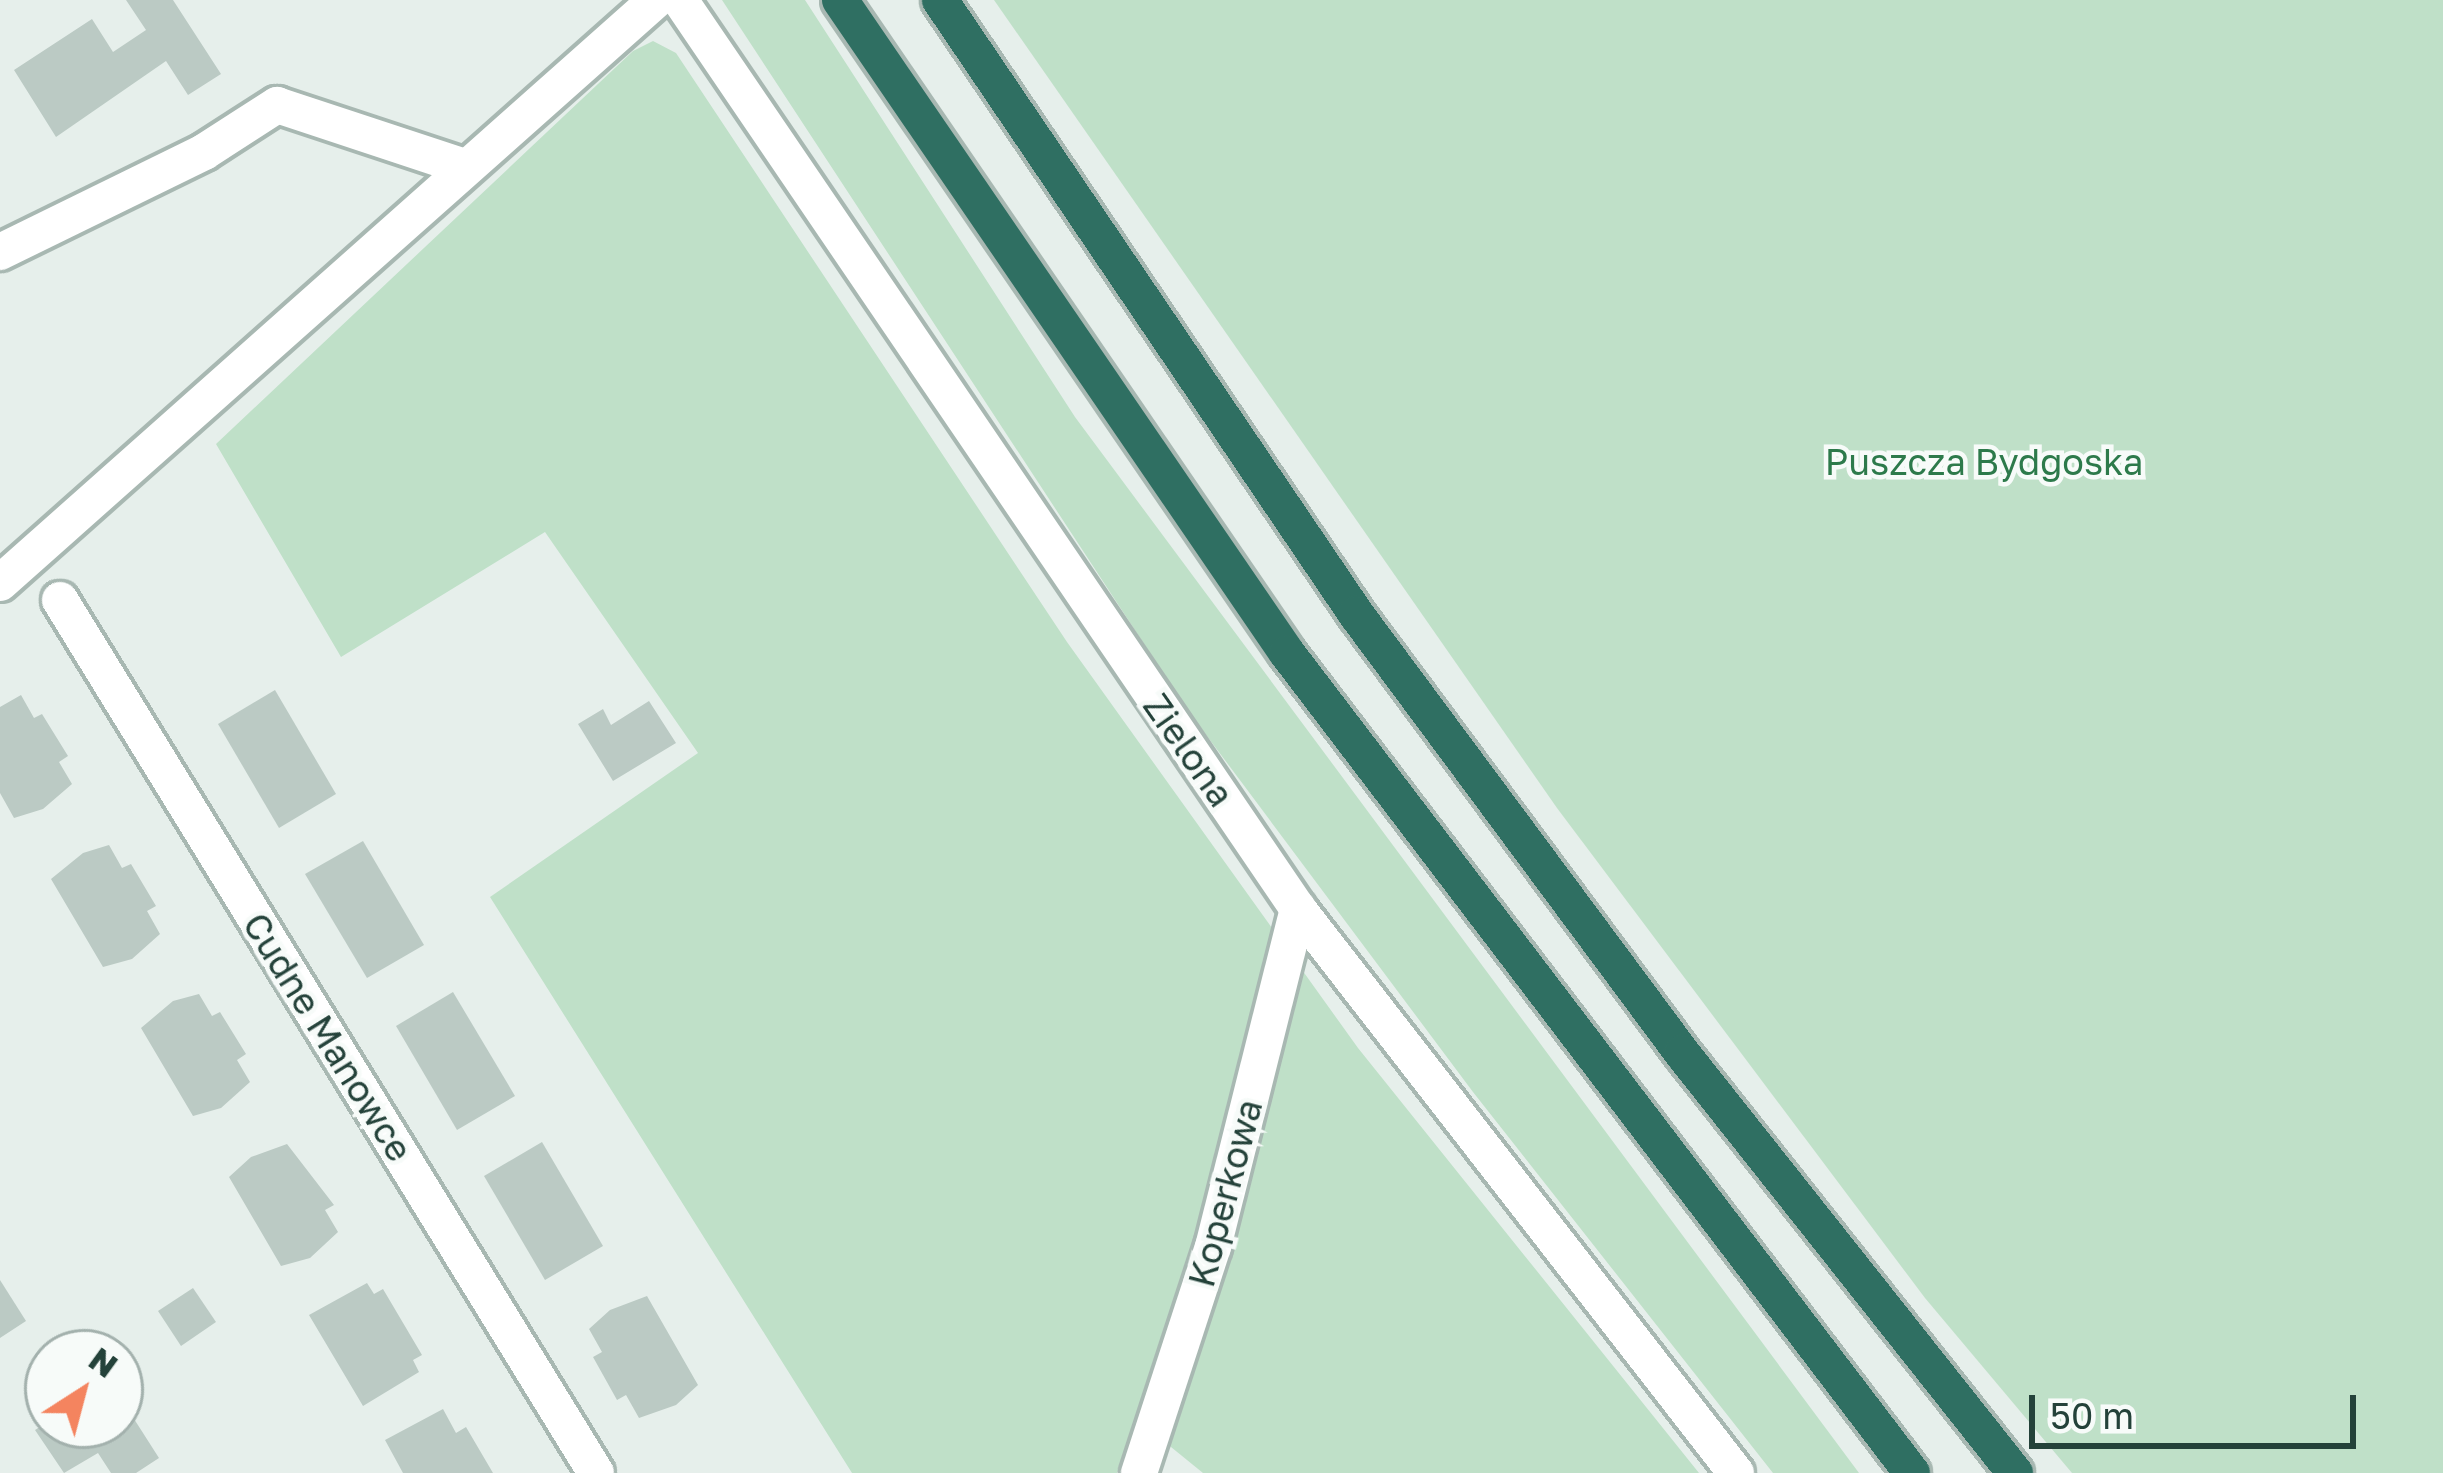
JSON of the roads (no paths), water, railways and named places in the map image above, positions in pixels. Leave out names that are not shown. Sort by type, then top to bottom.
[{"type":"highway","points":[[840,0],[1287,653],[1912,1473]]},
{"type":"highway","points":[[940,0],[1356,614],[1682,1053],[2014,1473]]},
{"type":"street","points":[[0,584],[461,166],[656,0]]},
{"type":"street","name":"Zielona","points":[[680,0],[1298,909],[1736,1473]]},
{"type":"street","points":[[0,252],[204,152],[277,105],[461,166]]},
{"type":"street","name":"Cudne Manowce","points":[[60,600],[596,1473]]},
{"type":"street","name":"Koperkowa","points":[[1139,1473],[1213,1247],[1298,909]]},
{"type":"park label","name":"Puszcza Bydgoska","points":[[1984,462]]}]
